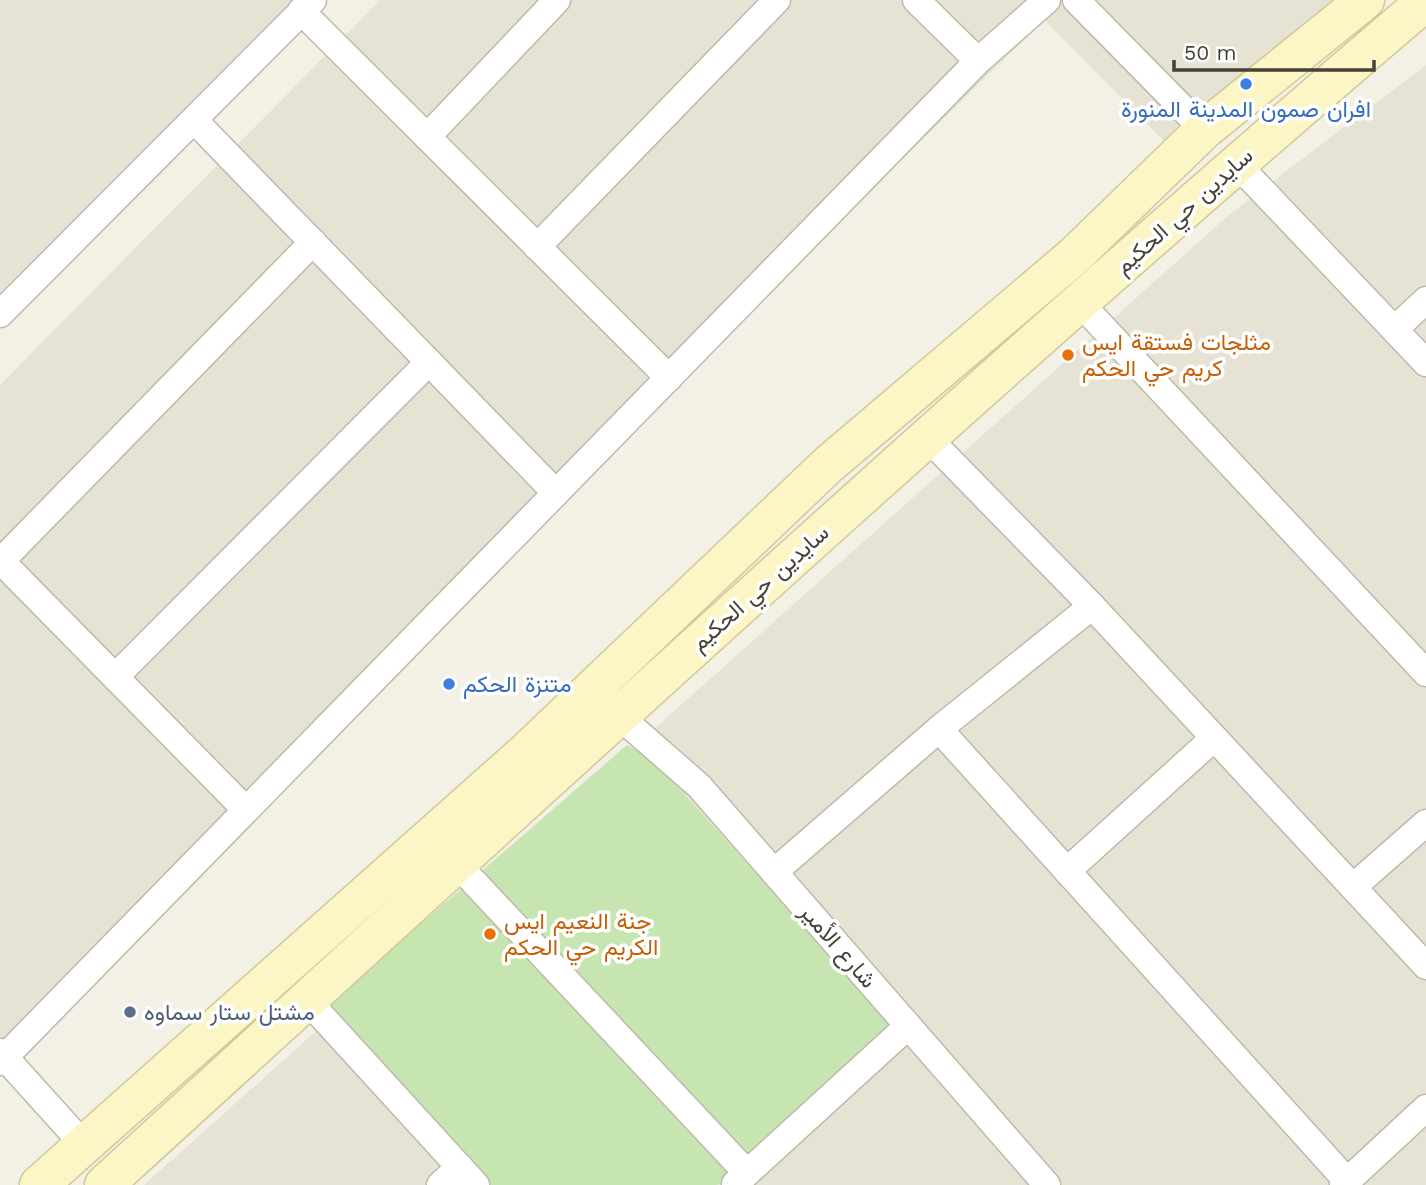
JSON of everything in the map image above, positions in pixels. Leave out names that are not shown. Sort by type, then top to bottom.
[{"type":"street","points":[[427,137],[557,0]]},
{"type":"street","points":[[537,247],[778,0]]},
{"type":"street","points":[[916,0],[978,61]]},
{"type":"street","points":[[83,1144],[2,1057],[978,61],[1047,0]]},
{"type":"street","points":[[1076,0],[1204,130]]},
{"type":"street","name":"سايدين حي الحكيم","points":[[39,1185],[524,754],[829,464],[1074,256],[1204,130],[1365,0]]},
{"type":"street","name":"سايدين حي الحكيم","points":[[104,1185],[928,439],[1237,164],[1426,1]]},
{"type":"street","points":[[0,314],[307,6],[427,137],[668,378]]},
{"type":"street","points":[[194,120],[556,493]]},
{"type":"street","points":[[1237,164],[1426,363]]},
{"type":"street","points":[[246,810],[0,560],[313,243]]},
{"type":"street","points":[[1395,329],[1426,300]]},
{"type":"street","points":[[1080,303],[1426,673]]},
{"type":"street","points":[[115,677],[429,362]]},
{"type":"street","points":[[928,439],[1092,606],[1426,966]]},
{"type":"street","points":[[774,873],[939,729],[1092,606]]},
{"type":"street","name":"شارع الأمير","points":[[619,716],[699,786],[1047,1185]]},
{"type":"street","points":[[939,729],[1345,1183],[1426,1108]]},
{"type":"street","points":[[1067,870],[1214,738]]},
{"type":"street","points":[[1353,887],[1426,822]]},
{"type":"street","points":[[457,864],[741,1179],[908,1026]]},
{"type":"street","points":[[307,1000],[468,1176],[440,1185]]},
{"type":"shaded area","points":[[0,0],[308,0],[0,310]]},
{"type":"shaded area","points":[[380,0],[1385,0],[1191,168],[1044,20],[0,1044],[0,385]]},
{"type":"shaded area","points":[[1426,65],[1426,1185],[144,1185],[1230,214]]},
{"type":"green space","points":[[627,745],[652,759],[894,1025],[717,1185],[491,1185],[327,1005]]},
{"type":"place","name":"افران صمون المدينة المنورة","points":[[1246,84]]},
{"type":"place","name":"مثلجات فستقة ايس كريم حي الحكم","points":[[1068,355]]},
{"type":"place","name":"متنزة الحكم","points":[[449,684]]},
{"type":"place","name":"جنة النعيم ايس الكريم حي الحكم","points":[[490,934]]},
{"type":"place","name":"مشتل ستار سماوه","points":[[130,1012]]}]
